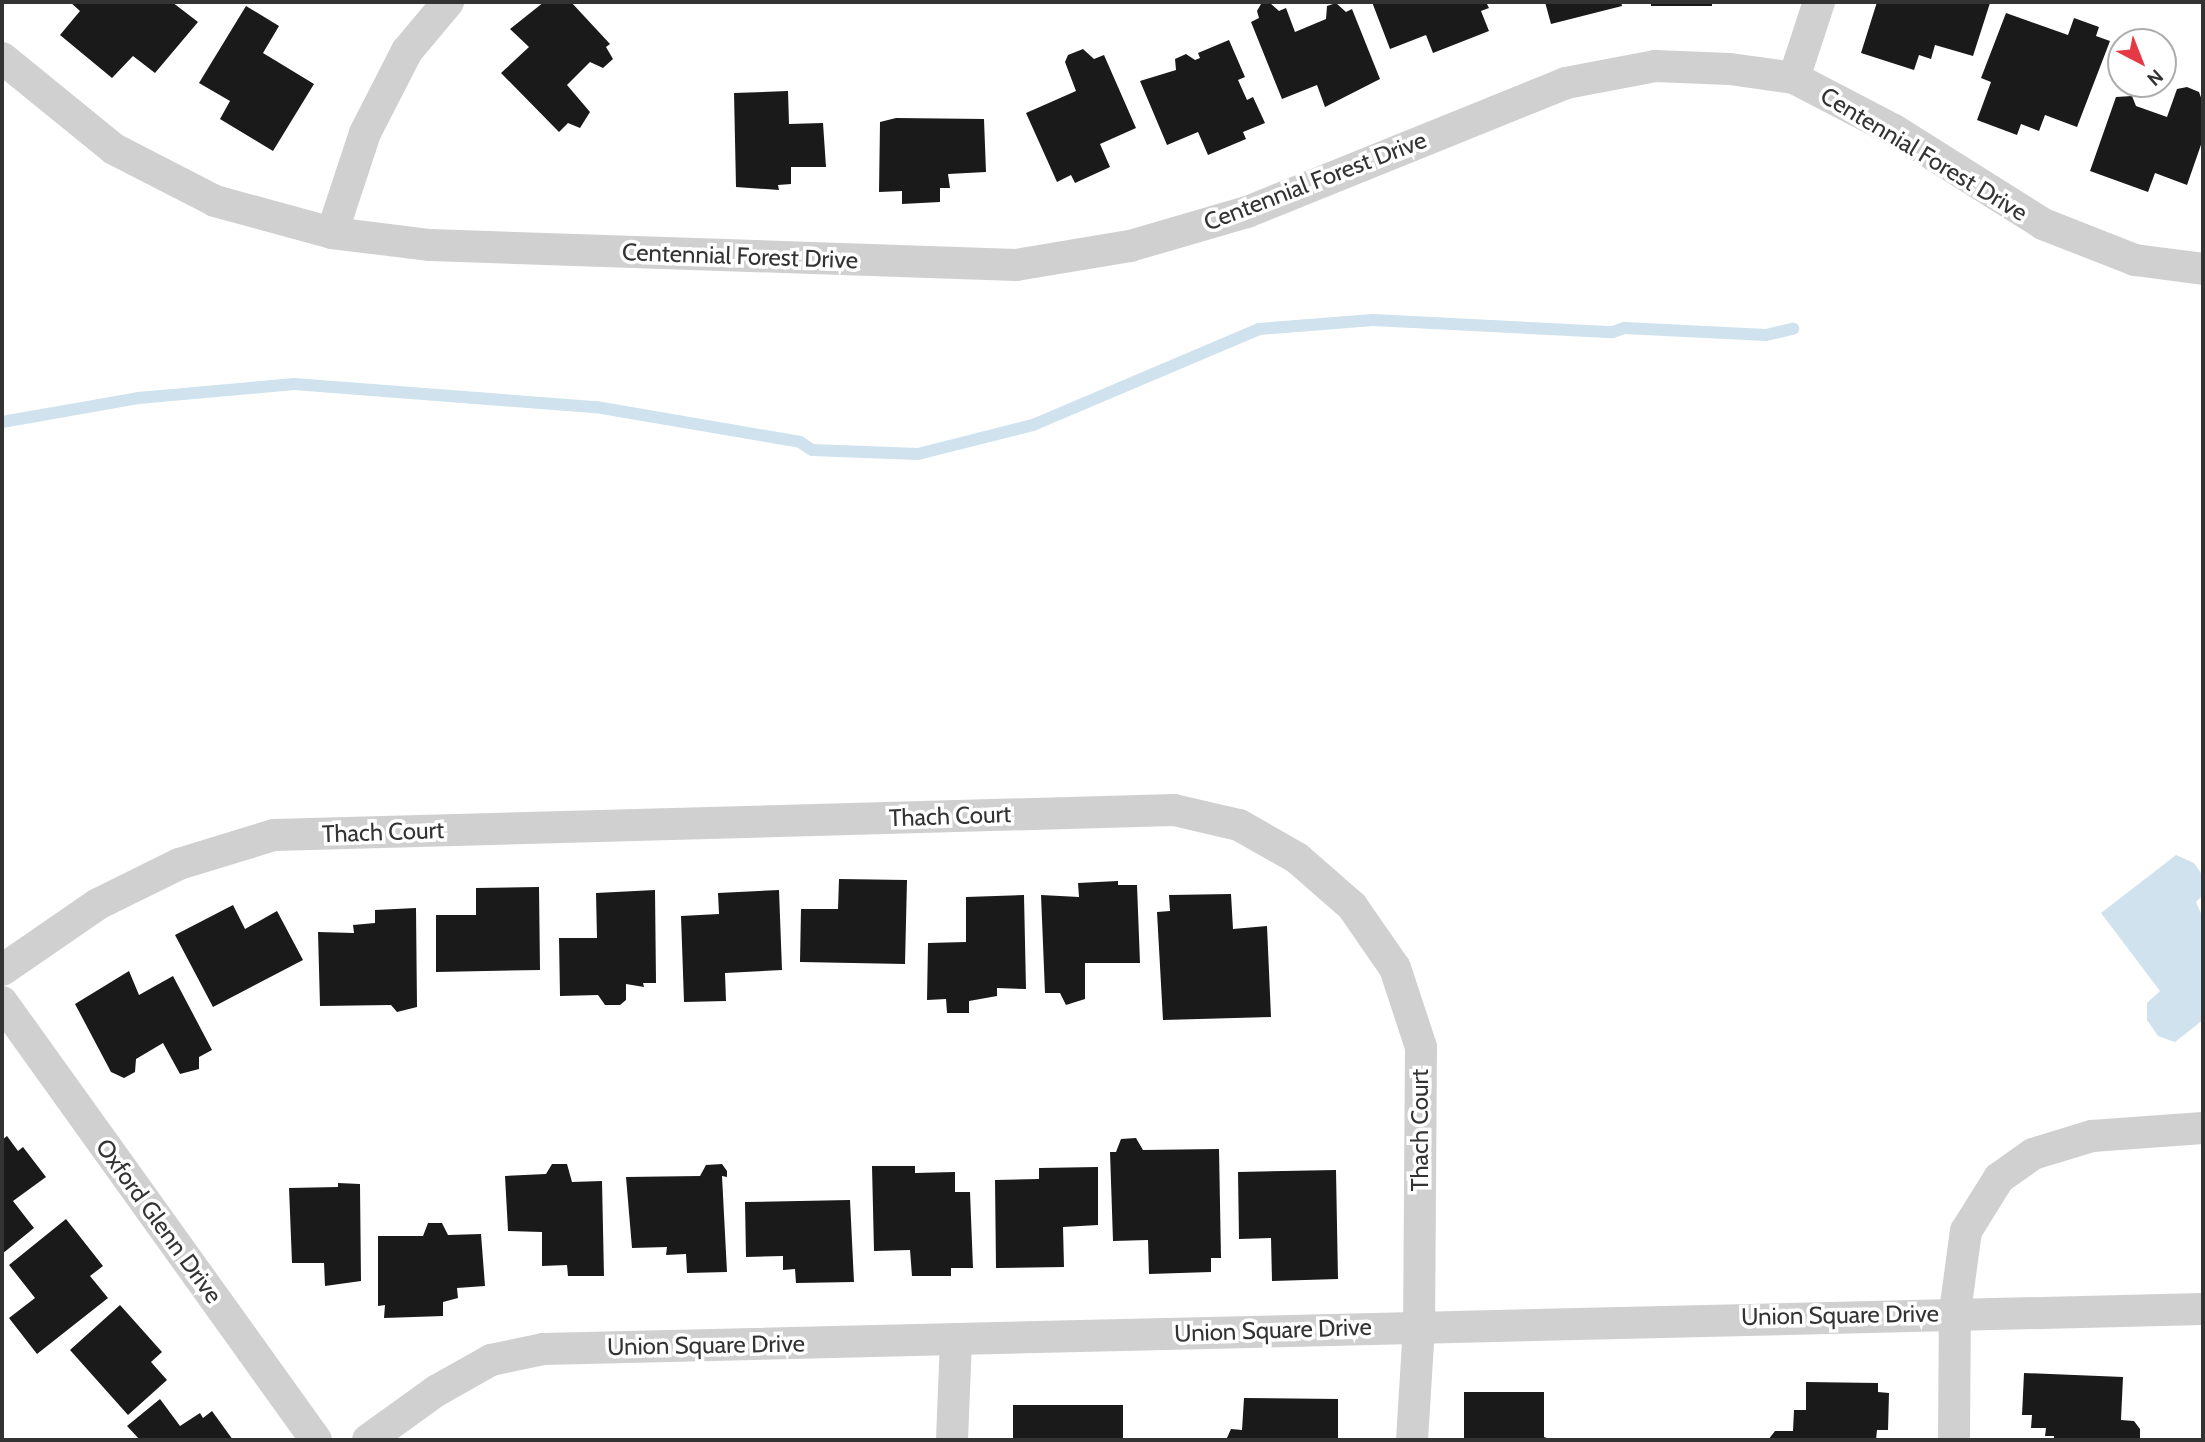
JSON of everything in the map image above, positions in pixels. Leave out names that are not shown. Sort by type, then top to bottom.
[{"type":"street","points":[[332,233],[365,133],[407,51],[448,2]]},
{"type":"street","points":[[1794,78],[1819,2]]},
{"type":"street","name":"Centennial Forest Drive","points":[[2,58],[114,149],[215,201],[332,233],[430,245],[1016,265],[1130,246],[1247,212],[1566,83],[1655,66],[1794,78],[1894,130],[2043,225],[2135,260],[2203,269]]},
{"type":"street","name":"Thach Court","points":[[2,970],[98,904],[179,864],[274,835],[1174,810],[1239,825],[1297,858],[1352,906],[1395,968],[1421,1047],[1419,1326],[1412,1440]]},
{"type":"street","name":"Oxford Glenn Drive","points":[[2,1002],[316,1440]]},
{"type":"street","points":[[1954,1440],[1955,1312],[1966,1231],[1999,1178],[2033,1154],[2092,1136],[2203,1128]]},
{"type":"street","name":"Union Square Drive","points":[[368,1440],[436,1391],[491,1360],[543,1349],[1955,1312],[2203,1309]]},
{"type":"street","points":[[952,1440],[956,1339]]},
{"type":"water","points":[[2176,855],[2194,863],[2203,876],[2203,895],[2196,902],[2203,918],[2203,1020],[2175,1042],[2158,1036],[2147,1020],[2147,1003],[2160,991],[2101,913]]},
{"type":"building","points":[[70,2],[172,2],[198,22],[155,73],[133,56],[112,78],[60,35],[80,11]]},
{"type":"building","points":[[544,2],[571,2],[610,44],[606,47],[613,59],[603,68],[590,62],[567,85],[590,112],[580,128],[568,123],[559,132],[501,73],[529,47],[510,29]]},
{"type":"building","points":[[1269,2],[1279,11],[1286,8],[1295,32],[1326,19],[1327,6],[1336,3],[1346,12],[1352,9],[1380,79],[1325,107],[1317,85],[1282,99],[1251,22],[1259,18],[1257,11],[1261,4]]},
{"type":"building","points":[[1372,2],[1486,2],[1489,8],[1481,11],[1489,31],[1433,53],[1426,35],[1390,49]]},
{"type":"building","points":[[1545,2],[1621,2],[1622,6],[1551,24]]},
{"type":"building","points":[[1651,2],[1712,2],[1712,6],[1651,6]]},
{"type":"building","points":[[1877,2],[1990,3],[1973,56],[1935,45],[1931,59],[1919,55],[1914,70],[1861,53]]},
{"type":"building","points":[[246,6],[279,26],[263,53],[314,84],[273,151],[220,119],[230,101],[199,83]]},
{"type":"building","points":[[2006,13],[2068,35],[2074,18],[2099,27],[2096,36],[2107,40],[2107,49],[2077,127],[2045,115],[2039,131],[2021,124],[2017,135],[1977,120],[1991,82],[1981,78]]},
{"type":"building","points":[[1229,40],[1245,77],[1238,80],[1247,100],[1253,97],[1265,123],[1243,132],[1246,139],[1208,155],[1198,132],[1167,145],[1140,81],[1176,70],[1175,59],[1186,54],[1195,60],[1200,58],[1198,53]]},
{"type":"building","points":[[1083,49],[1094,59],[1104,55],[1136,128],[1100,144],[1110,167],[1075,183],[1071,175],[1057,182],[1026,113],[1076,91],[1065,62],[1068,55]]},
{"type":"building","points":[[2187,87],[2199,92],[2203,103],[2203,139],[2187,185],[2155,173],[2148,192],[2090,171],[2116,98],[2133,98],[2136,106],[2167,117],[2174,98],[2177,98],[2177,89]]},
{"type":"building","points":[[788,91],[789,124],[823,123],[826,167],[791,167],[791,184],[778,185],[779,190],[736,187],[734,93]]},
{"type":"building","points":[[896,118],[984,119],[986,172],[948,174],[950,188],[940,188],[940,202],[902,204],[902,191],[879,192],[880,122]]},
{"type":"building","points":[[839,879],[907,880],[905,964],[800,962],[801,909],[838,909]]},
{"type":"building","points":[[1118,881],[1118,885],[1137,885],[1140,963],[1085,963],[1085,999],[1066,1005],[1060,993],[1045,993],[1041,895],[1079,897],[1078,883]]},
{"type":"building","points":[[539,887],[540,970],[436,972],[436,915],[476,915],[476,888]]},
{"type":"building","points":[[655,890],[656,983],[643,983],[644,987],[626,984],[626,1000],[620,1005],[605,1005],[598,995],[560,996],[559,938],[597,938],[596,893]]},
{"type":"building","points":[[779,890],[782,970],[725,973],[726,1001],[684,1002],[681,916],[719,914],[718,893]]},
{"type":"building","points":[[1231,894],[1233,929],[1267,926],[1271,1017],[1163,1020],[1157,912],[1170,911],[1169,895]]},
{"type":"building","points":[[1024,895],[1026,989],[997,988],[997,996],[969,1001],[969,1013],[947,1013],[946,999],[927,1000],[928,943],[966,942],[966,897]]},
{"type":"building","points":[[233,905],[245,929],[277,911],[303,960],[213,1007],[175,935]]},
{"type":"building","points":[[416,908],[417,1007],[397,1012],[391,1005],[320,1006],[318,932],[354,933],[353,925],[375,923],[375,910]]},
{"type":"building","points":[[129,971],[139,995],[173,976],[212,1050],[199,1057],[199,1069],[180,1074],[163,1043],[136,1059],[135,1072],[124,1078],[111,1072],[75,1004]]},
{"type":"building","points":[[7,1136],[18,1151],[23,1147],[46,1177],[13,1201],[34,1228],[2,1254],[2,1140]]},
{"type":"building","points":[[1136,1138],[1143,1150],[1219,1149],[1221,1258],[1211,1258],[1211,1272],[1149,1274],[1148,1240],[1113,1241],[1110,1152],[1116,1152],[1121,1139]]},
{"type":"building","points":[[552,1164],[567,1164],[572,1182],[602,1181],[604,1276],[568,1276],[567,1265],[542,1266],[542,1232],[508,1231],[505,1176],[546,1174]]},
{"type":"building","points":[[722,1164],[727,1171],[727,1177],[722,1176],[727,1272],[687,1273],[686,1254],[666,1255],[667,1247],[632,1248],[626,1177],[700,1176],[706,1165]]},
{"type":"building","points":[[872,1166],[915,1166],[915,1173],[955,1172],[955,1192],[970,1192],[973,1268],[951,1268],[951,1276],[912,1276],[910,1250],[874,1251]]},
{"type":"building","points":[[1098,1167],[1098,1225],[1063,1227],[1064,1267],[996,1268],[995,1180],[1039,1179],[1039,1168]]},
{"type":"building","points":[[1336,1170],[1338,1279],[1272,1281],[1271,1238],[1239,1239],[1238,1172]]},
{"type":"building","points":[[338,1183],[360,1184],[361,1281],[325,1286],[324,1263],[292,1263],[289,1188],[338,1187]]},
{"type":"building","points":[[850,1200],[854,1282],[796,1283],[795,1269],[783,1270],[783,1256],[746,1257],[745,1202]]},
{"type":"building","points":[[66,1219],[103,1266],[90,1276],[108,1298],[37,1354],[9,1318],[35,1298],[9,1265]]},
{"type":"building","points":[[428,1223],[442,1223],[448,1235],[481,1234],[485,1286],[457,1288],[458,1298],[443,1302],[443,1316],[384,1318],[385,1305],[378,1306],[378,1236],[423,1236]]},
{"type":"building","points":[[120,1305],[162,1352],[151,1362],[167,1380],[128,1415],[70,1350]]},
{"type":"building","points":[[2024,1373],[2123,1377],[2121,1420],[2134,1421],[2140,1429],[2140,1440],[2054,1440],[2054,1436],[2045,1436],[2046,1428],[2031,1428],[2032,1415],[2022,1415]]},
{"type":"building","points":[[1806,1382],[1878,1383],[1878,1392],[1889,1393],[1888,1430],[1877,1430],[1876,1440],[1768,1440],[1775,1431],[1793,1431],[1794,1410],[1806,1410]]},
{"type":"building","points":[[1464,1392],[1544,1392],[1544,1437],[1553,1440],[1464,1440]]},
{"type":"building","points":[[1244,1398],[1338,1399],[1338,1440],[1226,1440],[1231,1429],[1242,1430]]},
{"type":"building","points":[[160,1399],[180,1426],[200,1413],[203,1418],[212,1411],[233,1440],[140,1440],[127,1426]]},
{"type":"building","points":[[1013,1405],[1123,1405],[1123,1440],[1013,1440]]},
{"type":"waterway","points":[[2,422],[138,398],[294,384],[596,407],[800,442],[812,450],[918,454],[1033,425],[1259,329],[1373,320],[1613,332],[1624,328],[1766,335],[1793,329]]}]
